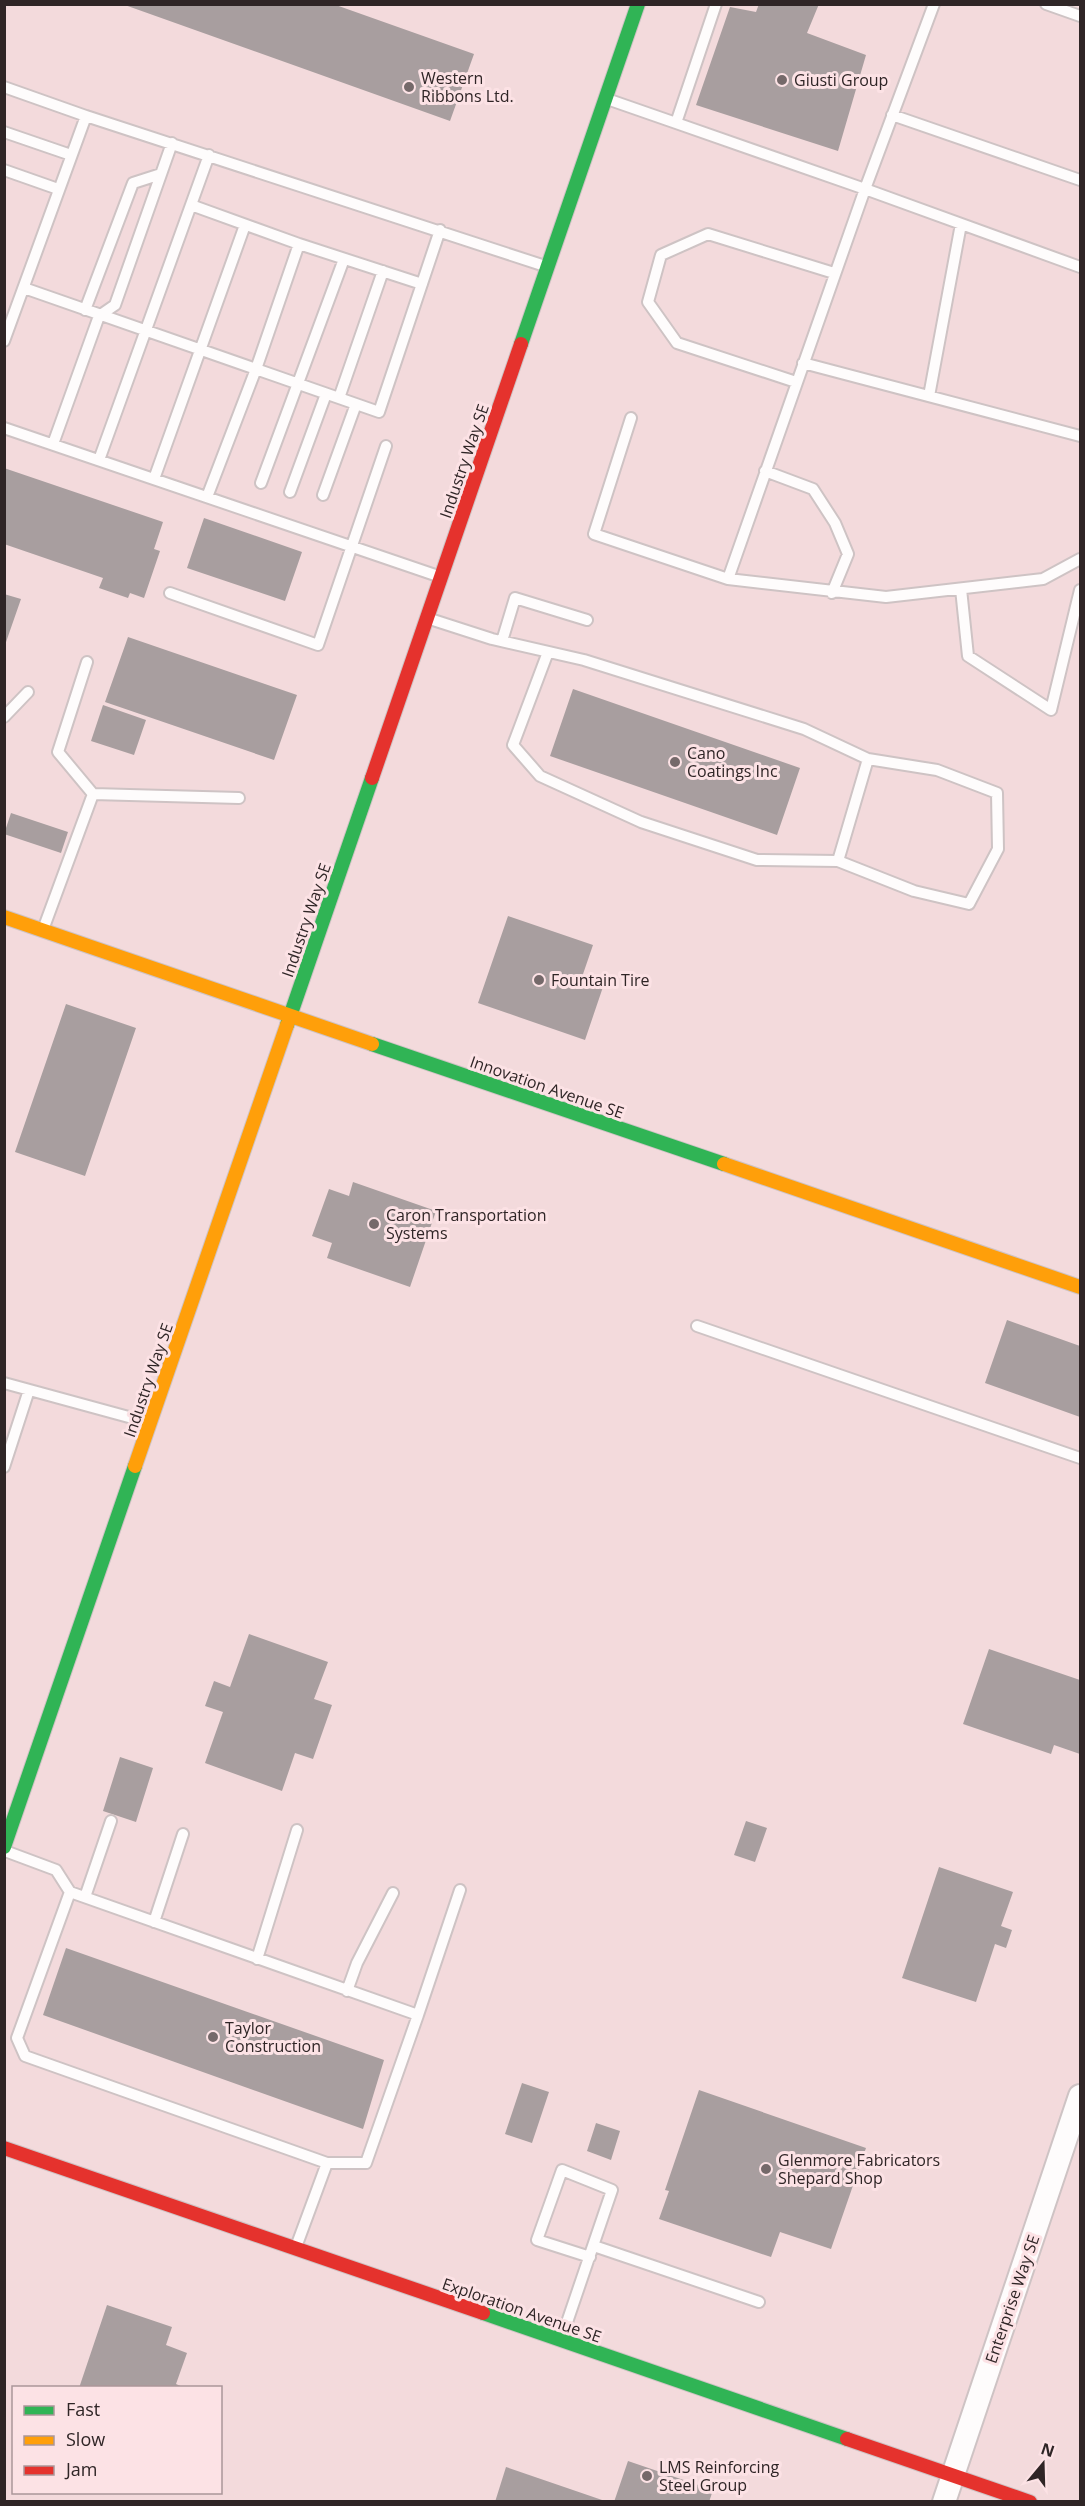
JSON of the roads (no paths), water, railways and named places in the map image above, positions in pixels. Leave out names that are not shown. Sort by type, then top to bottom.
[{"type":"street","name":"Industry Way SE","points":[[4,1849],[638,4]]},
{"type":"street","name":"Innovation Avenue SE","points":[[4,917],[1080,1287]]},
{"type":"street","name":"Enterprise Way SE","points":[[944,2502],[1080,2096]]},
{"type":"street","name":"Exploration Avenue SE","points":[[4,2148],[1030,2502]]},
{"type":"lane","points":[[676,123],[716,4]]},
{"type":"lane","points":[[728,579],[834,273],[934,4]]},
{"type":"lane","points":[[1046,4],[1080,16]]},
{"type":"lane","points":[[4,87],[548,267]]},
{"type":"lane","points":[[606,99],[1080,267]]},
{"type":"lane","points":[[892,115],[1080,180]]},
{"type":"lane","points":[[4,341],[86,116]]},
{"type":"lane","points":[[4,132],[71,155]]},
{"type":"lane","points":[[53,444],[99,316],[115,305],[172,143]]},
{"type":"lane","points":[[99,460],[209,155]]},
{"type":"lane","points":[[4,170],[58,189]]},
{"type":"lane","points":[[84,310],[133,183],[161,174]]},
{"type":"lane","points":[[191,205],[299,244],[422,284]]},
{"type":"lane","points":[[929,396],[961,224]]},
{"type":"lane","points":[[154,479],[245,225]]},
{"type":"lane","points":[[24,288],[379,412],[440,230]]},
{"type":"lane","points":[[796,382],[677,343],[648,302],[661,255],[708,234],[834,273]]},
{"type":"lane","points":[[207,497],[256,369],[299,244]]},
{"type":"lane","points":[[261,483],[344,259]]},
{"type":"lane","points":[[339,398],[383,271]]},
{"type":"lane","points":[[803,363],[1080,436]]},
{"type":"lane","points":[[290,492],[326,394]]},
{"type":"lane","points":[[323,495],[356,404]]},
{"type":"lane","points":[[631,418],[594,534],[728,579],[832,593],[886,597],[1043,579],[1080,559]]},
{"type":"lane","points":[[4,428],[441,578]]},
{"type":"lane","points":[[170,593],[318,645],[386,446]]},
{"type":"lane","points":[[765,471],[813,489],[835,523],[848,554],[832,593]]},
{"type":"lane","points":[[961,588],[968,656],[1052,710],[1080,590]]},
{"type":"lane","points":[[502,641],[515,598],[587,620]]},
{"type":"lane","points":[[427,618],[502,641],[584,660],[804,729],[868,759],[937,770],[997,793],[998,849],[969,904],[914,891],[838,861],[757,860],[641,822],[540,776],[513,745],[548,652]]},
{"type":"lane","points":[[87,662],[58,752],[93,794],[239,798]]},
{"type":"lane","points":[[4,717],[28,692]]},
{"type":"lane","points":[[838,861],[868,759]]},
{"type":"lane","points":[[43,930],[93,794]]},
{"type":"lane","points":[[697,1326],[1080,1458]]},
{"type":"lane","points":[[4,1383],[150,1423]]},
{"type":"lane","points":[[4,1467],[29,1390]]},
{"type":"lane","points":[[85,1897],[111,1821]]},
{"type":"lane","points":[[257,1959],[297,1830]]},
{"type":"lane","points":[[154,1922],[183,1834]]},
{"type":"lane","points":[[4,1849],[56,1870],[70,1892],[418,2015]]},
{"type":"lane","points":[[70,1892],[17,2038],[25,2056],[327,2163],[366,2163],[460,1890]]},
{"type":"lane","points":[[347,1991],[357,1963],[393,1893]]},
{"type":"lane","points":[[295,2250],[327,2163]]},
{"type":"lane","points":[[560,2341],[594,2246],[612,2190],[562,2170],[537,2240],[590,2257]]},
{"type":"lane","points":[[594,2246],[759,2302]]},
{"type":"place","name":"Giusti Group","points":[[782,80]]},
{"type":"place","name":"Western Ribbons Ltd.","points":[[409,87]]},
{"type":"place","name":"Cano Coatings Inc","points":[[675,762]]},
{"type":"place","name":"Fountain Tire","points":[[539,980]]},
{"type":"place","name":"Caron Transportation Systems","points":[[374,1224]]},
{"type":"place","name":"Taylor Construction","points":[[213,2037]]},
{"type":"place","name":"Glenmore Fabricators Shepard Shop","points":[[766,2169]]},
{"type":"place","name":"LMS Reinforcing Steel Group","points":[[647,2476]]}]
